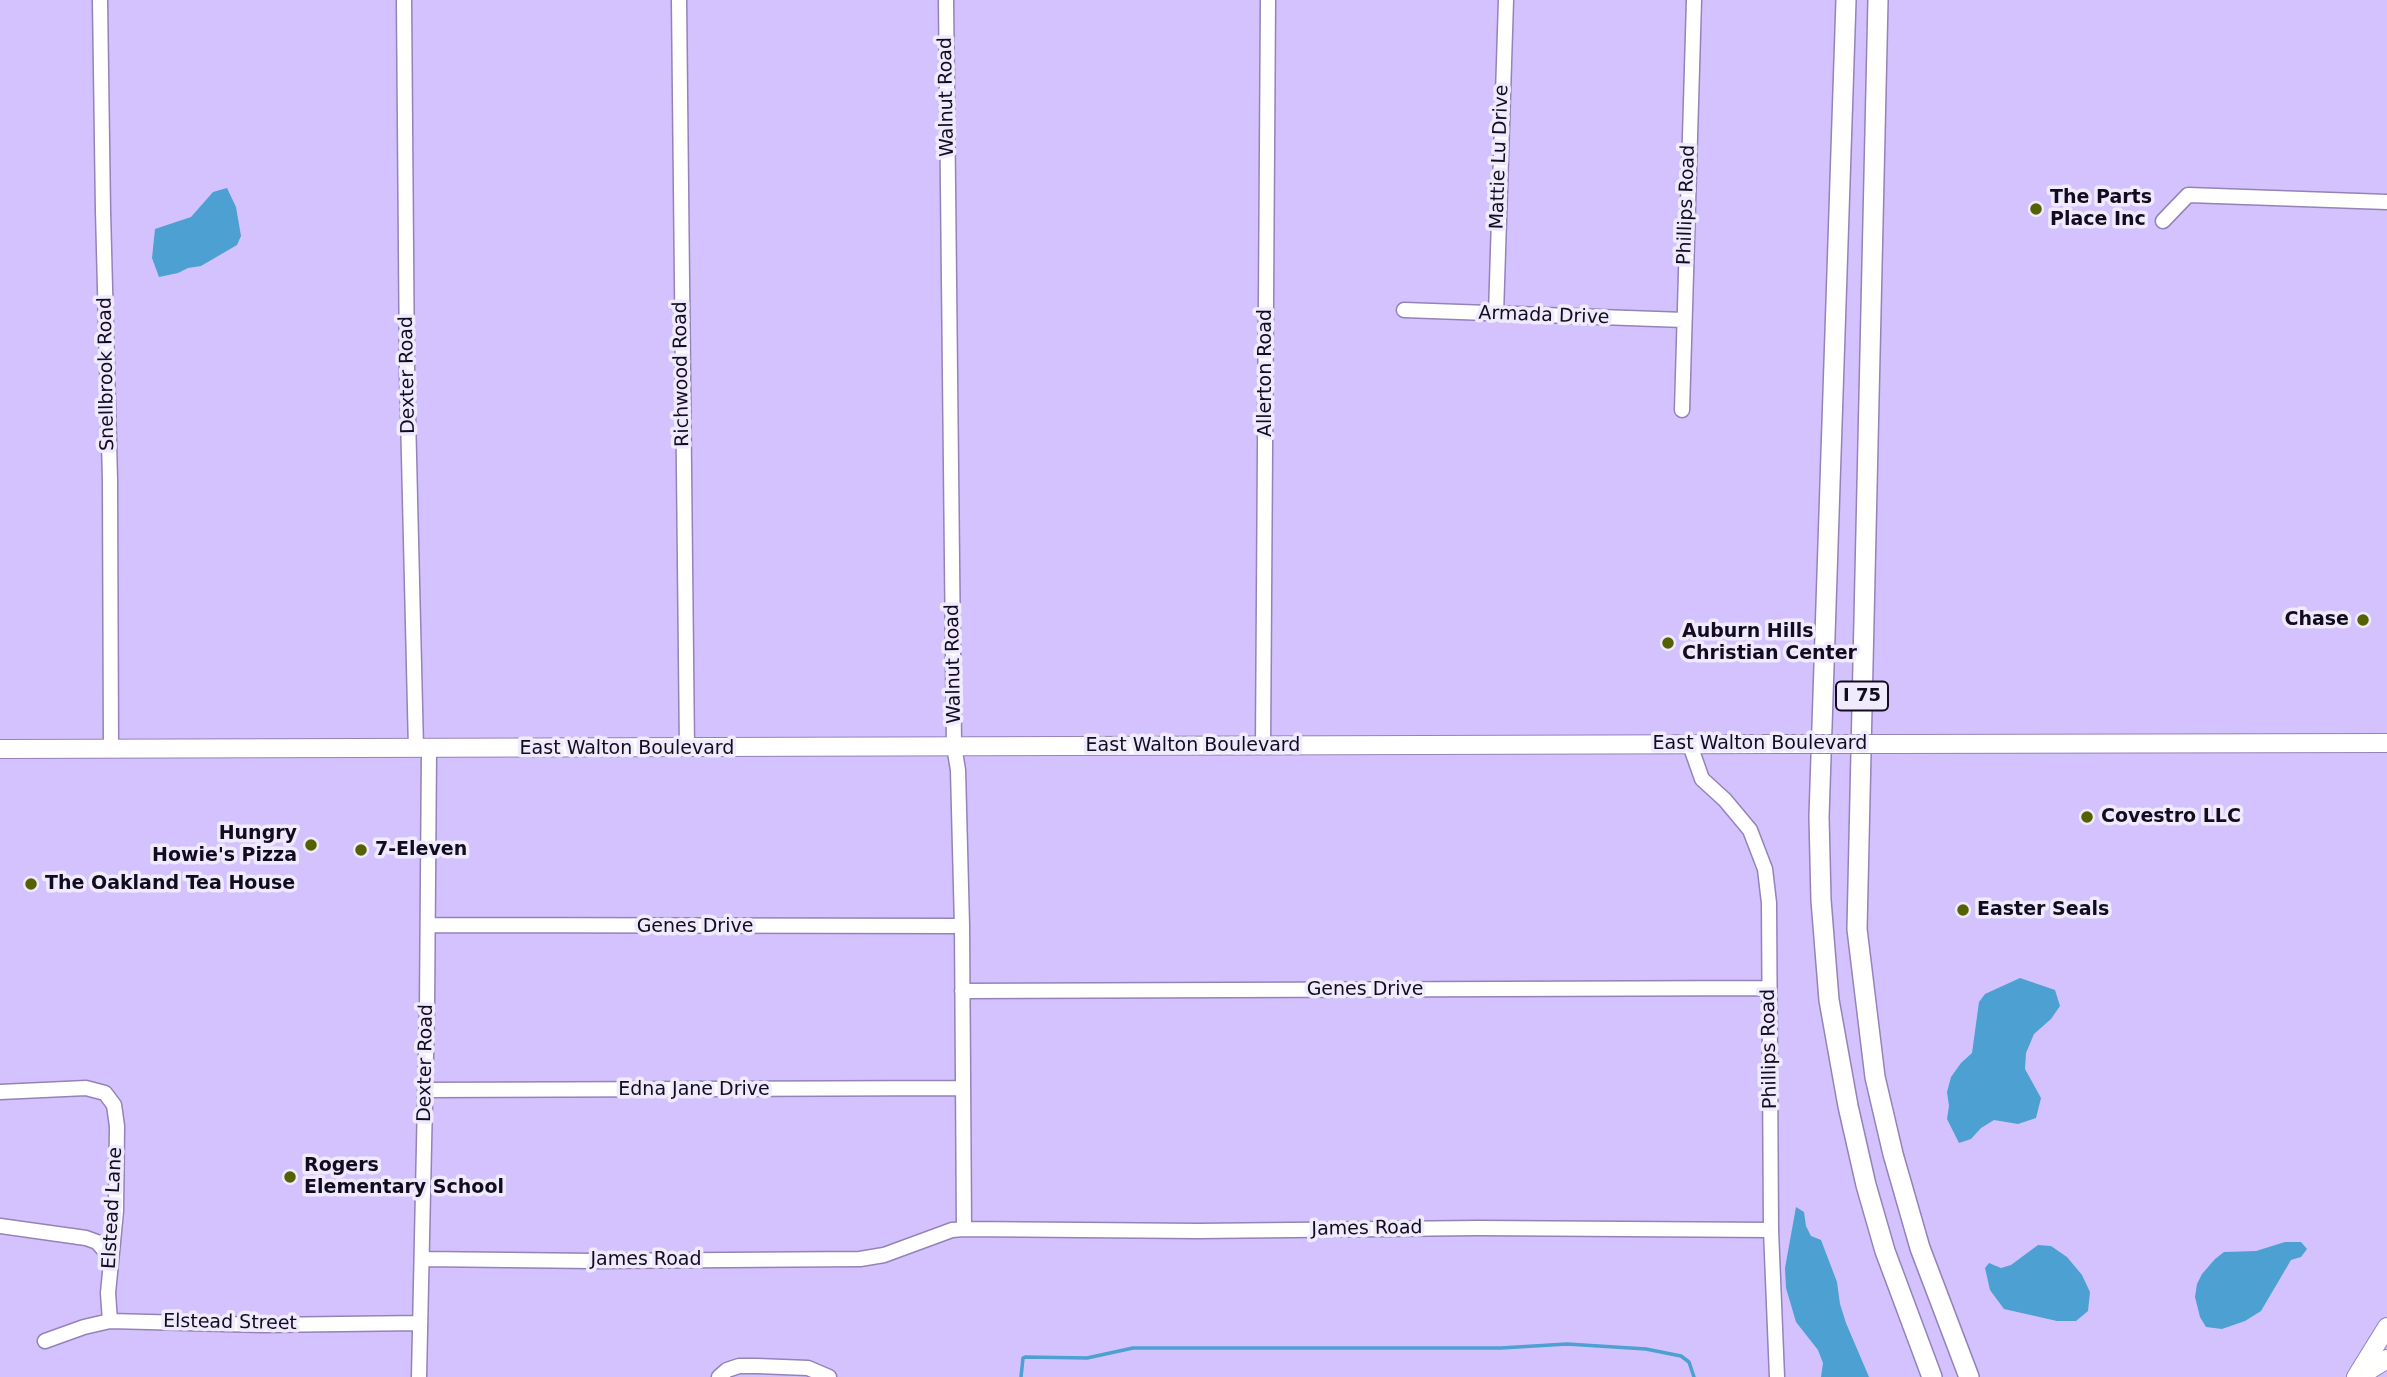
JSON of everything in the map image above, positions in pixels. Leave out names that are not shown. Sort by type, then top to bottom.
[{"type":"highway","name":"I 75","points":[[1846,0],[1819,817],[1821,900],[1829,1000],[1848,1106],[1866,1185],[1885,1251],[1932,1377]]},
{"type":"highway","name":"I 75","points":[[1878,0],[1857,929],[1875,1077],[1893,1154],[1920,1248],[1969,1377]]},
{"type":"main road","name":"East Walton Boulevard","points":[[0,749],[2387,743]]},
{"type":"main road","points":[[2358,1377],[2387,1326]]},
{"type":"main road","points":[[2358,1377],[2387,1359]]},
{"type":"street","name":"Snellbrook Road","points":[[100,0],[110,480],[111,749]]},
{"type":"street","name":"Dexter Road","points":[[404,0],[407,373],[428,925],[419,1377]]},
{"type":"street","name":"Richwood Road","points":[[679,0],[687,749]]},
{"type":"street","name":"Walnut Road","points":[[946,0],[954,747],[958,770],[962,926],[964,1229]]},
{"type":"street","name":"Allerton Road","points":[[1263,746],[1268,0]]},
{"type":"street","name":"Mattie Lu Drive","points":[[1496,314],[1506,0]]},
{"type":"street","name":"Phillips Road","points":[[1682,410],[1694,0]]},
{"type":"street","points":[[2163,221],[2188,195],[2387,202]]},
{"type":"street","name":"Armada Drive","points":[[1404,310],[1684,320]]},
{"type":"street","name":"Phillips Road","points":[[1690,745],[1702,779],[1725,800],[1750,830],[1765,869],[1769,903],[1771,1230],[1777,1377]]},
{"type":"street","name":"Genes Drive","points":[[428,925],[962,926]]},
{"type":"street","name":"Genes Drive","points":[[962,991],[1769,988]]},
{"type":"street","name":"Elstead Lane","points":[[0,1092],[86,1088],[105,1093],[114,1105],[117,1126],[116,1211],[108,1293],[110,1321]]},
{"type":"street","name":"Edna Jane Drive","points":[[426,1090],[962,1088]]},
{"type":"street","points":[[0,1226],[86,1238],[97,1242],[110,1257]]},
{"type":"street","name":"James Road","points":[[422,1259],[819,1260],[884,1255],[952,1230],[964,1229],[1212,1231],[1478,1227],[1771,1230]]},
{"type":"street","name":"Elstead Street","points":[[44,1341],[110,1321],[263,1325],[419,1323]]},
{"type":"street","points":[[719,1377],[727,1370],[740,1366],[808,1368],[829,1377]]},
{"type":"water","points":[[227,188],[236,207],[241,236],[237,245],[201,266],[159,277],[152,258],[155,229],[191,217],[213,192]]},
{"type":"water","points":[[2020,978],[2055,990],[2060,1006],[2051,1019],[2034,1034],[2026,1053],[2025,1069],[2041,1098],[2036,1118],[2018,1124],[1994,1120],[1981,1128],[1971,1139],[1959,1143],[1947,1119],[1947,1092],[1951,1077],[1972,1053],[1979,1002],[1985,994]]},
{"type":"water","points":[[1796,1207],[1804,1212],[1811,1236],[1821,1240],[1837,1282],[1846,1323],[1869,1377],[1821,1377],[1823,1363],[1818,1350],[1796,1322],[1786,1288],[1785,1268]]},
{"type":"water","points":[[2285,1242],[2301,1242],[2307,1249],[2301,1257],[2291,1260],[2261,1311],[2245,1321],[2222,1329],[2206,1327],[2200,1317],[2195,1297],[2202,1274],[2215,1259],[2224,1252],[2256,1251]]},
{"type":"water","points":[[2038,1245],[2051,1246],[2067,1257],[2082,1275],[2090,1292],[2088,1311],[2076,1321],[2057,1321],[2004,1309],[1990,1290],[1985,1268],[1989,1263],[2001,1268],[2011,1265]]},
{"type":"waterway","points":[[1021,1377],[1025,1357],[1087,1358],[1133,1348],[1501,1348],[1567,1344],[1646,1349],[1681,1356],[1689,1362],[1694,1377]]},
{"type":"place","name":"The Parts Place Inc","points":[[2036,209]]},
{"type":"place","name":"Chase","points":[[2363,620]]},
{"type":"place","name":"Auburn Hills Christian Center","points":[[1668,643]]},
{"type":"place","name":"Covestro LLC","points":[[2087,817]]},
{"type":"place","name":"Hungry Howie's Pizza","points":[[311,845]]},
{"type":"place","name":"7-Eleven","points":[[361,850]]},
{"type":"place","name":"The Oakland Tea House","points":[[31,884]]},
{"type":"place","name":"Easter Seals","points":[[1963,910]]},
{"type":"place","name":"Rogers Elementary School","points":[[290,1177]]}]
